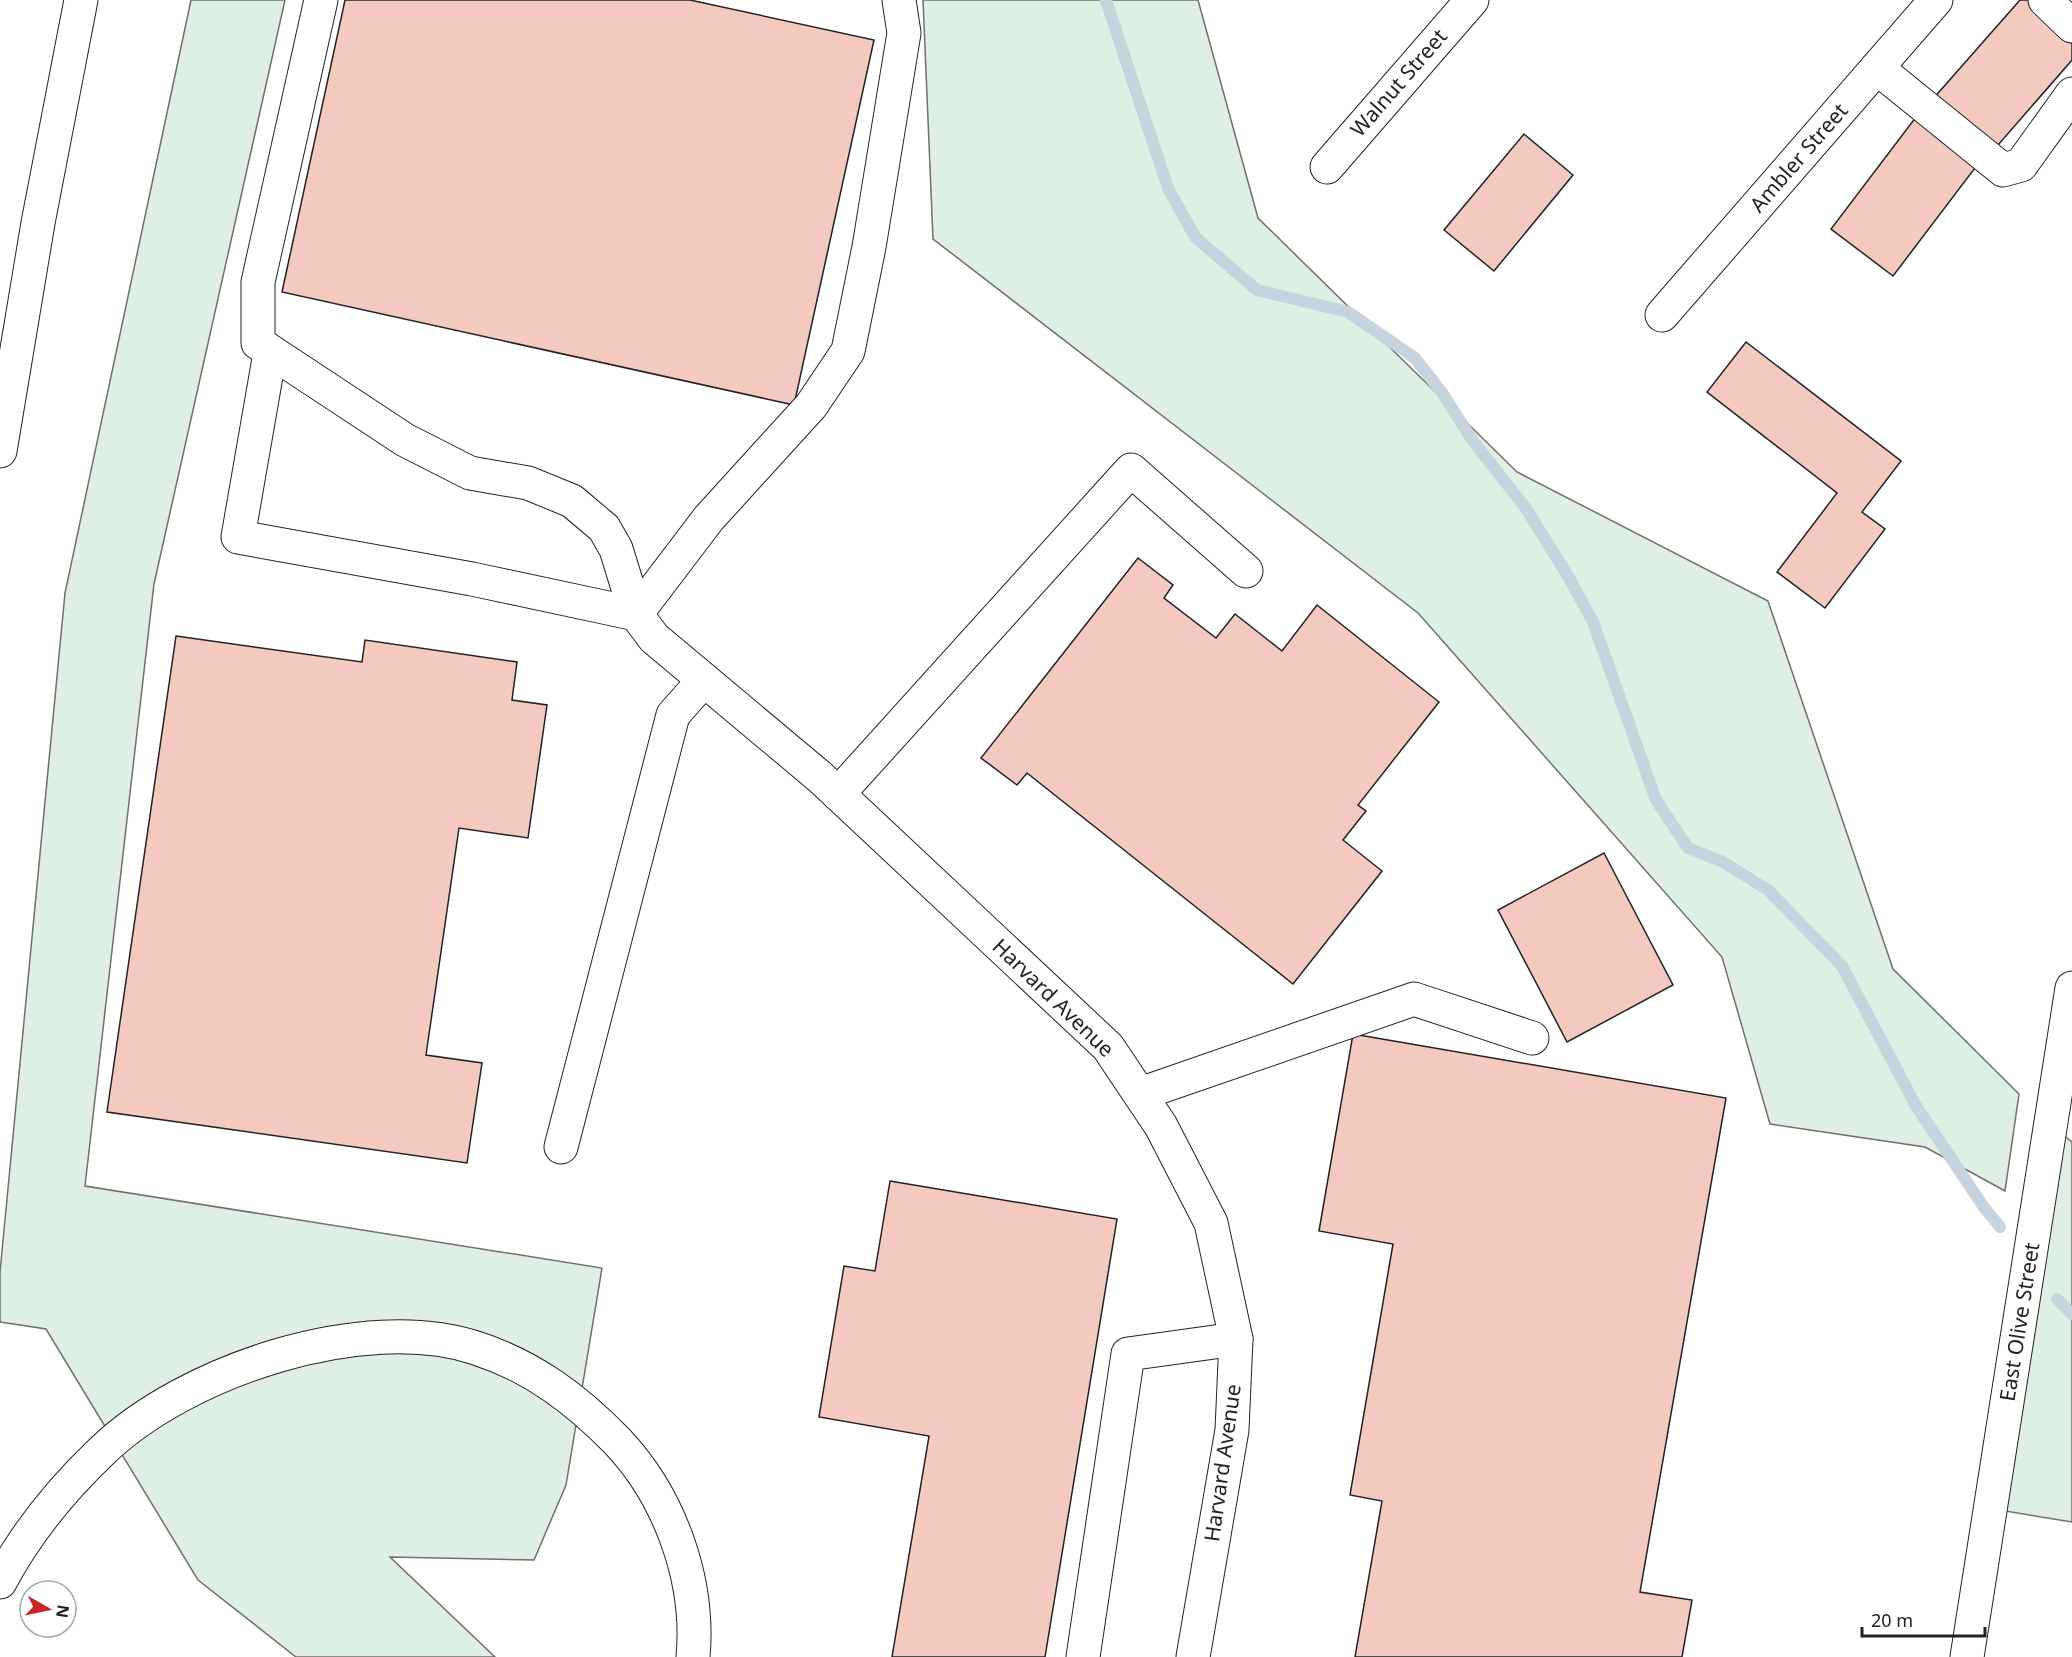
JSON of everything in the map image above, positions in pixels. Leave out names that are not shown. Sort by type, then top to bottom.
[{"type":"main road","points":[[0,451],[38,223],[81,0]]},
{"type":"main road","points":[[321,0],[258,282],[258,343],[405,440],[470,473],[528,483],[572,501],[604,528],[612,542],[645,626]]},
{"type":"main road","points":[[645,626],[709,518],[811,406],[848,351],[869,247],[904,33],[899,0]]},
{"type":"main road","name":"Walnut Street","points":[[1327,167],[1472,0]]},
{"type":"main road","name":"Ambler Street","points":[[1662,315],[1936,0]]},
{"type":"main road","points":[[2045,0],[2072,26]]},
{"type":"main road","points":[[1877,68],[2003,170],[2021,165],[2072,94]]},
{"type":"main road","points":[[270,352],[238,537],[472,579],[645,626]]},
{"type":"main road","points":[[838,794],[1131,470],[1246,571]]},
{"type":"main road","name":"Harvard Avenue","points":[[645,626],[838,794],[1108,1047],[1161,1126],[1211,1223],[1236,1339],[1232,1430],[1193,1657]]},
{"type":"main road","points":[[561,1147],[673,715],[705,680]]},
{"type":"main road","name":"East Olive Street","points":[[1967,1657],[2067,1061],[2072,988]]},
{"type":"main road","points":[[1140,1094],[1414,999],[1532,1038]]},
{"type":"main road","points":[[0,1582],[39,1520],[103,1450],[169,1404],[242,1368],[306,1347],[372,1338],[438,1340],[473,1347],[536,1374],[590,1415],[631,1457],[666,1513],[687,1572],[692,1608],[693,1657]]},
{"type":"main road","points":[[1083,1657],[1128,1354],[1236,1339]]},
{"type":"green space","points":[[191,0],[285,0],[154,584],[85,1186],[602,1268],[566,1485],[534,1560],[390,1557],[495,1657],[296,1657],[198,1580],[46,1329],[0,1322],[0,1272],[65,593]]},
{"type":"green space","points":[[923,0],[1198,0],[1258,218],[1517,472],[1768,601],[1893,969],[2019,1094],[2005,1191],[1925,1147],[1770,1124],[1722,957],[1418,613],[933,239]]},
{"type":"green space","points":[[2063,1135],[2072,1142],[2072,1522],[1999,1510]]},
{"type":"building","points":[[345,0],[690,0],[874,40],[794,405],[282,292]]},
{"type":"building","points":[[2020,0],[2033,0],[2072,35],[2072,60],[1992,152],[1932,100]]},
{"type":"building","points":[[1916,117],[1978,164],[1893,276],[1831,229]]},
{"type":"building","points":[[1524,134],[1573,175],[1494,271],[1444,230]]},
{"type":"building","points":[[1746,342],[1901,461],[1862,512],[1885,529],[1825,608],[1777,572],[1837,493],[1707,392]]},
{"type":"building","points":[[1138,558],[1173,585],[1164,598],[1216,638],[1235,614],[1282,651],[1317,605],[1439,702],[1358,805],[1366,811],[1343,840],[1382,871],[1293,984],[1027,773],[1017,785],[981,758]]},
{"type":"building","points":[[176,636],[362,662],[365,640],[517,662],[512,700],[547,705],[528,838],[459,828],[426,1055],[482,1063],[467,1163],[107,1112]]},
{"type":"building","points":[[1604,853],[1673,985],[1567,1042],[1498,910]]},
{"type":"building","points":[[1353,1034],[1726,1098],[1640,1592],[1692,1600],[1682,1657],[1355,1657],[1382,1501],[1350,1495],[1393,1244],[1319,1231]]},
{"type":"building","points":[[890,1181],[1117,1219],[1045,1657],[892,1657],[929,1436],[819,1417],[844,1266],[875,1271]]},
{"type":"waterway","points":[[1106,0],[1168,188],[1195,237],[1257,290],[1348,312],[1415,358],[1443,394],[1473,441],[1525,507],[1568,576],[1593,622],[1656,800],[1688,848],[1723,862],[1768,890],[1842,966],[1916,1106],[1983,1206],[2000,1227]]},
{"type":"waterway","points":[[2057,1299],[2072,1314]]}]
